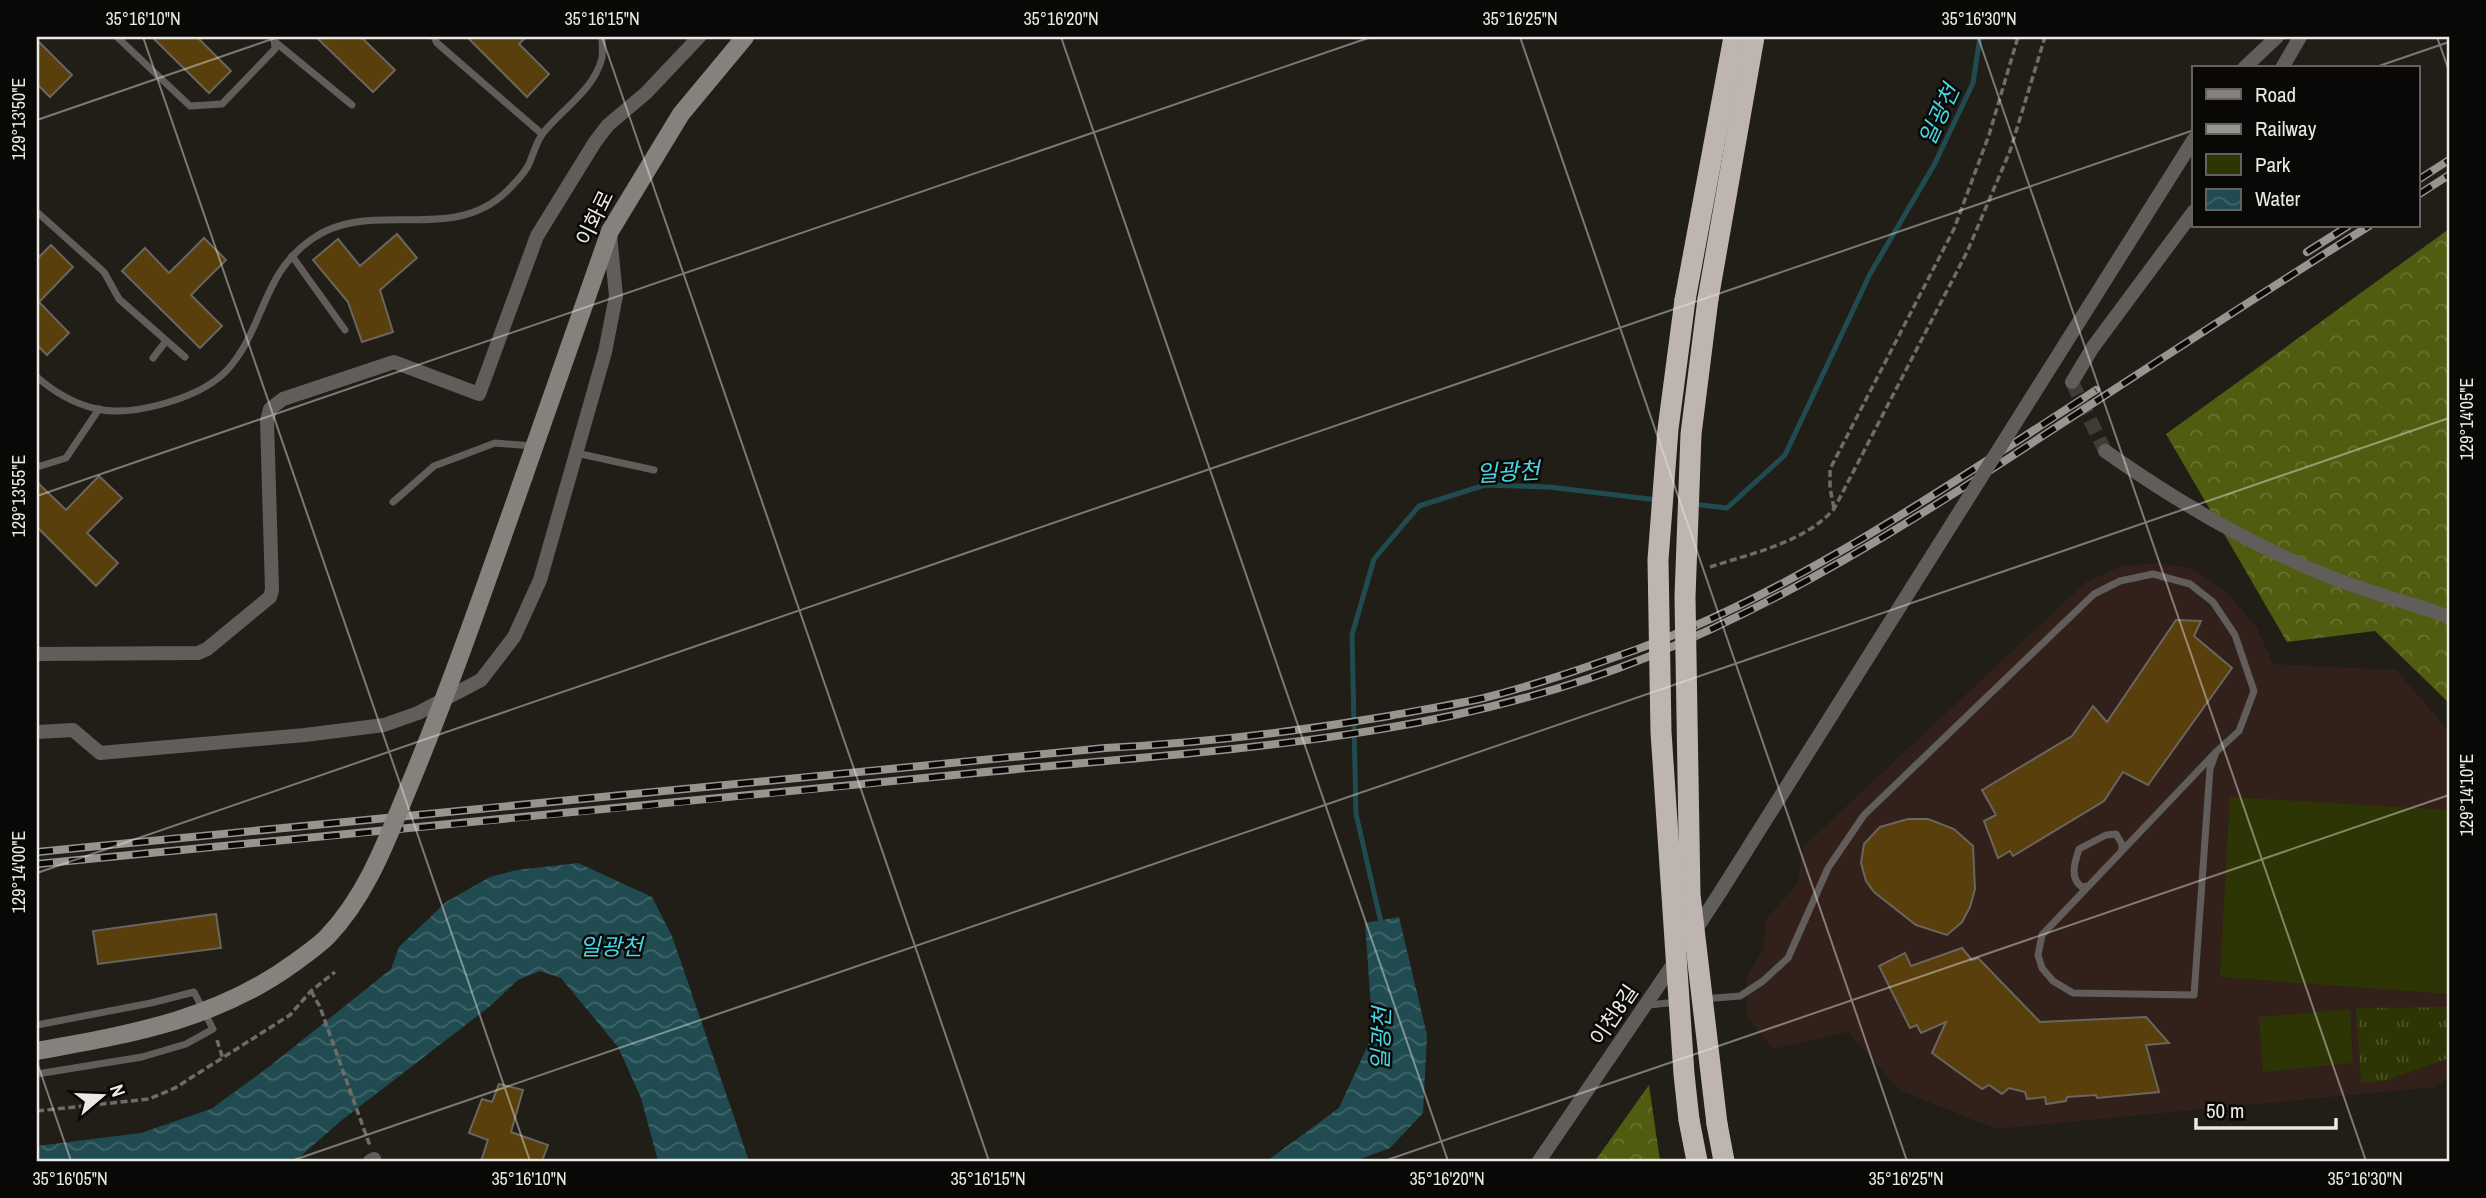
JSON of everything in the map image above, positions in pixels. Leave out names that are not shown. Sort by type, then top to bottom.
[{"type":"highway","points":[[1697,1161],[1684,1074],[1661,732],[1658,560],[1668,429],[1685,300],[1734,37]]},
{"type":"highway","points":[[1724,1161],[1717,1124],[1690,895],[1685,597],[1691,434],[1708,299],[1754,37]]},
{"type":"main road","name":"이화로","points":[[37,1051],[153,1028],[237,999],[326,938],[347,913],[378,862],[427,742],[610,231],[681,114],[745,37]]},
{"type":"street","points":[[37,654],[198,653],[207,649],[270,597],[272,590],[267,421],[270,409],[283,399],[394,362],[479,394],[537,236],[594,142],[608,125],[646,93],[699,37]]},
{"type":"street","points":[[2246,66],[2277,37]]},
{"type":"street","points":[[2283,66],[2300,37]]},
{"type":"street","name":"이천8길","points":[[1539,1161],[1647,1005],[1721,891],[2192,142]]},
{"type":"street","points":[[2072,382],[2093,347],[2192,214]]},
{"type":"street","points":[[37,732],[73,730],[100,753],[384,725],[418,713],[481,680],[514,637],[540,580],[605,352],[616,296],[610,231]]},
{"type":"street","points":[[2105,451],[2206,517],[2275,553],[2334,579],[2449,617]]},
{"type":"lane","points":[[117,37],[190,106],[222,104],[275,50],[274,39]]},
{"type":"lane","points":[[434,37],[437,43],[542,134]]},
{"type":"lane","points":[[37,377],[48,387],[73,401],[99,410],[128,411],[194,393],[222,375],[242,350],[276,274],[311,240],[334,226],[363,220],[397,222],[452,219],[482,209],[506,192],[526,169],[542,134],[590,83],[602,58],[602,37]]},
{"type":"lane","points":[[274,39],[352,105]]},
{"type":"lane","points":[[37,212],[104,272],[119,299],[185,357]]},
{"type":"lane","points":[[292,256],[345,330]]},
{"type":"lane","points":[[153,358],[166,341]]},
{"type":"lane","points":[[37,467],[66,458],[99,410]]},
{"type":"lane","points":[[393,502],[434,466],[495,443],[534,446]]},
{"type":"lane","points":[[576,453],[654,470]]},
{"type":"lane","points":[[1647,1005],[1740,996],[1763,981],[1788,958],[1828,868],[1864,815],[2094,594],[2120,582],[2153,574],[2190,584],[2213,602],[2235,635],[2254,691],[2239,731],[2216,752],[2042,935],[2038,955],[2042,968],[2053,981],[2073,993],[2194,995],[2210,769],[2216,752]]},
{"type":"lane","points":[[2088,886],[2082,887],[2076,883],[2074,876],[2079,849],[2106,835],[2116,834],[2122,850]]},
{"type":"lane","points":[[37,1025],[194,992],[213,1029],[186,1044],[142,1057],[37,1074]]},
{"type":"path","points":[[1834,509],[1830,468],[1954,229],[1989,135],[2018,37]]},
{"type":"path","points":[[1710,567],[1796,537],[1834,509],[1967,252],[2010,151],[2045,37]]},
{"type":"path","points":[[37,1111],[149,1099],[175,1088],[290,1015],[311,991],[335,971]]},
{"type":"path","points":[[311,991],[320,1007],[368,1141]]},
{"type":"path","points":[[213,1029],[223,1059]]},
{"type":"shaded area","points":[[2159,563],[2194,569],[2229,595],[2257,628],[2273,664],[2396,670],[2449,731],[2449,1076],[2435,1087],[1996,1129],[1899,1090],[1848,1032],[1773,1049],[1747,1017],[1746,978],[1764,948],[1765,921],[1798,883],[1803,847],[2086,582],[2121,566]]},
{"type":"green space","points":[[2449,229],[2449,703],[2375,631],[2287,642],[2166,434]]},
{"type":"green space","points":[[2230,797],[2449,810],[2449,994],[2220,977]]},
{"type":"green space","points":[[2449,1007],[2449,1058],[2384,1081],[2361,1083],[2356,1008]]},
{"type":"green space","points":[[2350,1009],[2353,1063],[2263,1072],[2259,1017]]},
{"type":"green space","points":[[1649,1085],[1660,1161],[1595,1161]]},
{"type":"water","name":"일광천","points":[[578,863],[652,897],[672,936],[749,1161],[658,1161],[641,1098],[618,1047],[561,978],[540,971],[518,980],[489,1007],[342,1120],[295,1161],[37,1161],[37,1146],[141,1133],[211,1109],[270,1066],[391,969],[399,947],[446,902],[490,877],[517,870]]},
{"type":"water","name":"일광천","points":[[1399,917],[1427,1035],[1423,1113],[1390,1148],[1355,1161],[1267,1161],[1339,1108],[1373,1034],[1365,923]]},
{"type":"building","points":[[152,37],[197,37],[231,71],[209,93]]},
{"type":"building","points":[[316,37],[361,37],[395,70],[373,92]]},
{"type":"building","points":[[467,37],[526,37],[519,44],[549,74],[527,97]]},
{"type":"building","points":[[37,40],[72,75],[50,97],[37,84]]},
{"type":"building","points":[[397,234],[417,258],[380,290],[393,332],[362,342],[348,302],[313,260],[338,239],[360,266]]},
{"type":"building","points":[[204,238],[226,260],[191,295],[222,326],[200,348],[122,271],[145,248],[169,273]]},
{"type":"building","points":[[51,245],[73,267],[39,302],[69,333],[47,355],[37,345],[37,259]]},
{"type":"building","points":[[99,476],[122,498],[87,533],[118,563],[96,586],[37,527],[37,482],[66,510]]},
{"type":"building","points":[[2176,620],[2201,621],[2194,636],[2232,668],[2148,785],[2123,772],[2104,801],[2013,856],[2010,851],[1998,858],[1984,821],[1996,815],[1982,790],[2072,736],[2093,706],[2107,722]]},
{"type":"building","points":[[1908,819],[1928,819],[1954,829],[1973,846],[1975,889],[1970,907],[1962,922],[1947,935],[1916,925],[1874,892],[1866,881],[1861,863],[1864,844],[1880,827]]},
{"type":"building","points":[[216,914],[221,948],[98,964],[93,931]]},
{"type":"building","points":[[1962,948],[1972,960],[1978,958],[2040,1022],[2146,1017],[2169,1043],[2146,1045],[2159,1092],[2097,1098],[2096,1095],[2067,1097],[2066,1101],[2046,1104],[2045,1097],[2027,1099],[2025,1092],[2009,1088],[2002,1094],[1989,1085],[1982,1089],[1932,1053],[1946,1022],[1921,1033],[1917,1025],[1910,1028],[1879,966],[1905,953],[1911,966]]},
{"type":"building","points":[[499,1084],[523,1090],[511,1132],[548,1145],[542,1161],[481,1161],[488,1140],[469,1133],[482,1099],[492,1102]]},
{"type":"waterway","name":"일광천","points":[[1692,504],[1727,508],[1785,455],[1870,274],[1934,165],[1973,83],[1980,37]]},
{"type":"waterway","name":"일광천","points":[[1382,927],[1356,814],[1352,635],[1374,559],[1419,506],[1485,485],[1549,487],[1658,500]]},
{"type":"tunnel","points":[[2072,382],[2105,451]]},
{"type":"railway","points":[[2420,179],[2449,160]]},
{"type":"railway","points":[[2420,194],[2449,175]]},
{"type":"railway","points":[[2307,252],[2345,228]]},
{"type":"railway","points":[[37,864],[1231,749],[1398,726],[1481,709],[1564,687],[1697,636],[1845,559],[1941,502],[2366,228]]},
{"type":"railway","points":[[37,852],[1248,736],[1354,722],[1484,698],[1542,682],[1638,649],[1758,596],[1873,532],[2096,390]]}]
